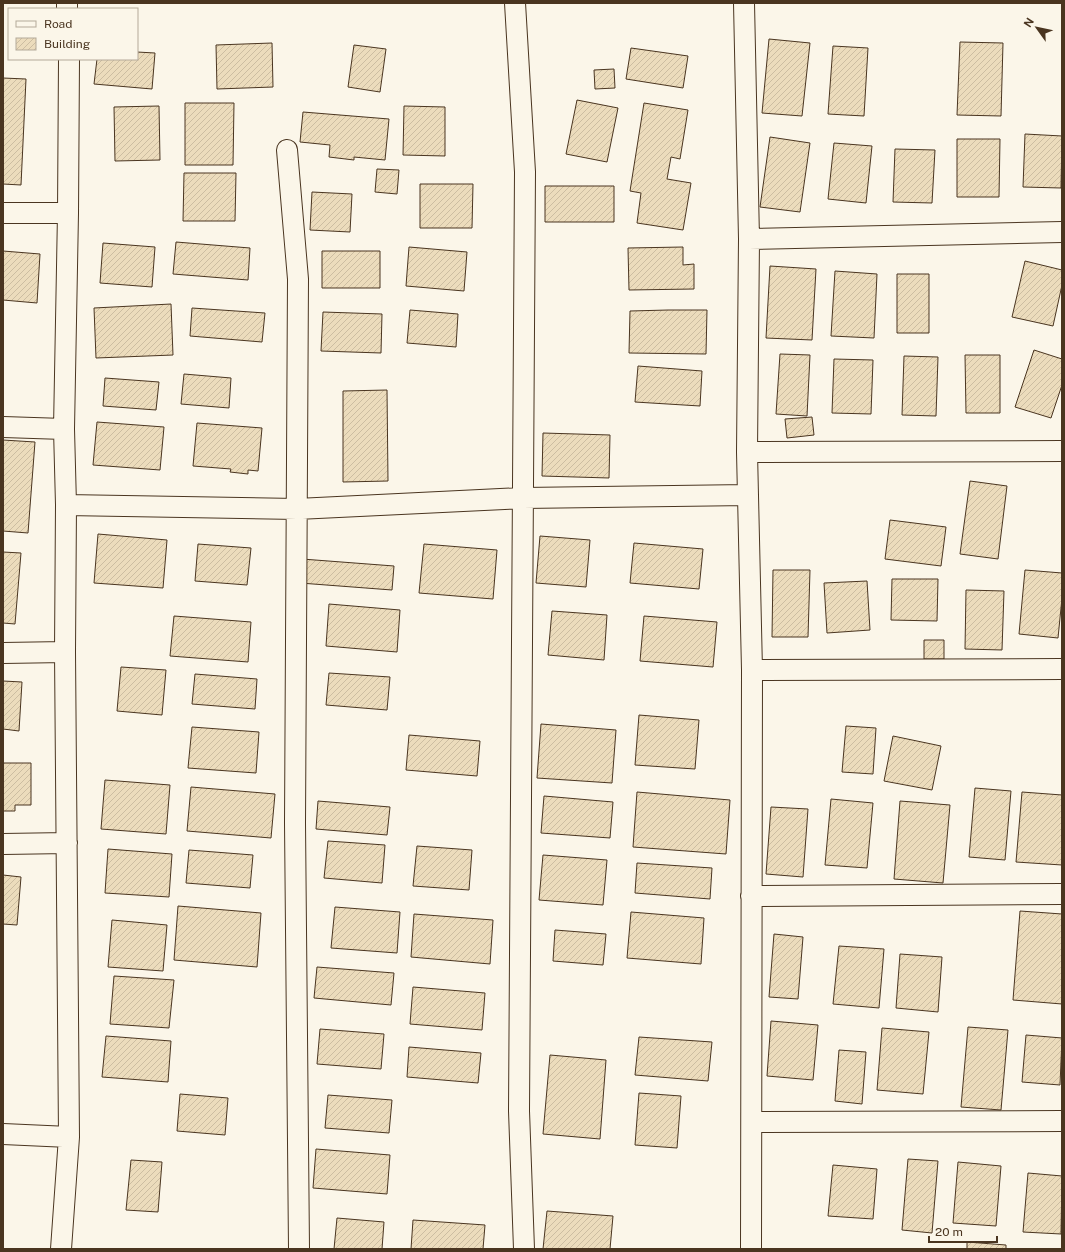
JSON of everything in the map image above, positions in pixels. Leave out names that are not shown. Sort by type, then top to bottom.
[{"type":"street","points":[[515,3],[525,172],[519,1111],[524,1249]]},
{"type":"street","points":[[744,3],[748,239],[746,452],[752,670],[751,1249]]},
{"type":"street","points":[[61,1249],[69,1136],[66,505],[64,429],[69,60]]},
{"type":"street","points":[[287,150],[298,279],[295,823],[300,1249]]},
{"type":"street","points":[[3,213],[68,213]]},
{"type":"street","points":[[748,239],[1062,232]]},
{"type":"street","points":[[3,427],[64,429]]},
{"type":"street","points":[[746,452],[1062,451]]},
{"type":"street","points":[[66,505],[297,509],[523,498],[748,495]]},
{"type":"street","points":[[3,653],[66,652]]},
{"type":"street","points":[[752,670],[1062,669]]},
{"type":"street","points":[[3,844],[67,843]]},
{"type":"street","points":[[751,896],[1062,894]]},
{"type":"street","points":[[752,1122],[1062,1121]]},
{"type":"street","points":[[3,1134],[69,1136]]},
{"type":"building","points":[[769,39],[810,43],[802,116],[762,113]]},
{"type":"building","points":[[960,42],[1003,43],[1001,116],[957,115]]},
{"type":"building","points":[[272,43],[273,87],[217,89],[216,45]]},
{"type":"building","points":[[354,45],[386,49],[380,92],[348,87]]},
{"type":"building","points":[[833,46],[868,48],[864,116],[828,114]]},
{"type":"building","points":[[631,48],[688,56],[683,88],[626,79]]},
{"type":"building","points":[[138,52],[155,53],[152,89],[94,84],[97,60],[138,60]]},
{"type":"building","points":[[614,69],[615,88],[595,89],[594,70]]},
{"type":"building","points":[[3,78],[26,79],[21,185],[3,184]]},
{"type":"building","points":[[577,100],[618,108],[607,162],[566,154]]},
{"type":"building","points":[[185,103],[234,103],[233,165],[185,165]]},
{"type":"building","points":[[644,103],[688,110],[680,159],[671,157],[667,179],[691,183],[683,230],[637,223],[641,193],[630,191]]},
{"type":"building","points":[[159,106],[160,160],[115,161],[114,107]]},
{"type":"building","points":[[404,106],[445,107],[445,156],[403,155]]},
{"type":"building","points":[[303,112],[389,119],[385,160],[354,157],[354,160],[329,157],[330,145],[300,142]]},
{"type":"building","points":[[1025,134],[1062,136],[1061,188],[1023,187]]},
{"type":"building","points":[[770,137],[810,143],[800,212],[760,207]]},
{"type":"building","points":[[957,139],[1000,139],[999,197],[957,197]]},
{"type":"building","points":[[834,143],[872,146],[866,203],[828,199]]},
{"type":"building","points":[[895,149],[935,150],[932,203],[893,202]]},
{"type":"building","points":[[377,169],[399,170],[397,194],[375,192]]},
{"type":"building","points":[[184,173],[236,173],[235,221],[183,221]]},
{"type":"building","points":[[420,184],[473,184],[472,228],[420,228]]},
{"type":"building","points":[[545,186],[614,186],[614,222],[545,222]]},
{"type":"building","points":[[312,192],[352,194],[350,232],[310,230]]},
{"type":"building","points":[[176,242],[250,248],[248,280],[173,274]]},
{"type":"building","points":[[103,243],[155,247],[152,287],[100,283]]},
{"type":"building","points":[[409,247],[467,252],[464,291],[406,286]]},
{"type":"building","points":[[683,247],[683,265],[694,264],[694,289],[629,290],[628,248]]},
{"type":"building","points":[[3,251],[40,254],[37,303],[3,300]]},
{"type":"building","points":[[322,251],[380,251],[380,288],[322,288]]},
{"type":"building","points":[[1025,261],[1062,270],[1062,285],[1053,326],[1012,317]]},
{"type":"building","points":[[770,266],[816,269],[812,340],[766,338]]},
{"type":"building","points":[[835,271],[877,274],[874,338],[831,336]]},
{"type":"building","points":[[897,274],[929,274],[929,333],[897,333]]},
{"type":"building","points":[[171,304],[173,355],[96,358],[94,308]]},
{"type":"building","points":[[192,308],[265,313],[262,342],[190,336]]},
{"type":"building","points":[[410,310],[458,314],[456,347],[407,343]]},
{"type":"building","points":[[707,310],[706,354],[629,353],[630,311]]},
{"type":"building","points":[[323,312],[382,314],[381,353],[321,351]]},
{"type":"building","points":[[1034,350],[1062,359],[1062,385],[1051,418],[1015,407]]},
{"type":"building","points":[[780,354],[810,355],[807,416],[776,414]]},
{"type":"building","points":[[965,355],[1000,355],[1000,413],[966,413]]},
{"type":"building","points":[[904,356],[938,357],[936,416],[902,415]]},
{"type":"building","points":[[834,359],[873,360],[871,414],[832,413]]},
{"type":"building","points":[[638,366],[702,371],[700,406],[635,402]]},
{"type":"building","points":[[184,374],[231,378],[229,408],[181,404]]},
{"type":"building","points":[[105,378],[159,382],[156,410],[103,406]]},
{"type":"building","points":[[387,390],[388,481],[343,482],[343,391]]},
{"type":"building","points":[[812,417],[814,435],[787,438],[785,419]]},
{"type":"building","points":[[97,422],[164,427],[160,470],[93,465]]},
{"type":"building","points":[[197,423],[262,428],[258,471],[248,470],[248,474],[230,472],[231,469],[193,466]]},
{"type":"building","points":[[543,433],[610,435],[609,478],[542,476]]},
{"type":"building","points":[[3,440],[35,442],[28,533],[3,531]]},
{"type":"building","points":[[970,481],[1007,486],[998,559],[960,554]]},
{"type":"building","points":[[890,520],[946,527],[941,566],[885,559]]},
{"type":"building","points":[[98,534],[167,540],[163,588],[94,583]]},
{"type":"building","points":[[540,536],[590,540],[586,587],[536,583]]},
{"type":"building","points":[[634,543],[703,549],[699,589],[630,583]]},
{"type":"building","points":[[198,544],[251,548],[247,585],[195,581]]},
{"type":"building","points":[[424,544],[497,550],[493,599],[419,593]]},
{"type":"building","points":[[3,552],[21,553],[15,624],[3,623]]},
{"type":"building","points":[[302,559],[394,566],[392,590],[300,583]]},
{"type":"building","points":[[773,570],[810,570],[808,637],[772,637]]},
{"type":"building","points":[[1025,570],[1062,573],[1062,598],[1058,638],[1019,634]]},
{"type":"building","points":[[892,579],[938,579],[937,621],[891,620]]},
{"type":"building","points":[[867,581],[870,630],[827,633],[824,583]]},
{"type":"building","points":[[966,590],[1004,591],[1002,650],[965,649]]},
{"type":"building","points":[[329,604],[400,610],[397,652],[326,646]]},
{"type":"building","points":[[552,611],[607,615],[604,660],[548,655]]},
{"type":"building","points":[[174,616],[251,622],[248,662],[170,656]]},
{"type":"building","points":[[644,616],[717,622],[713,667],[640,661]]},
{"type":"building","points":[[924,640],[944,640],[944,659],[924,659]]},
{"type":"building","points":[[121,667],[166,670],[162,715],[117,711]]},
{"type":"building","points":[[329,673],[390,677],[387,710],[326,705]]},
{"type":"building","points":[[195,674],[257,679],[255,709],[192,704]]},
{"type":"building","points":[[3,681],[22,682],[19,731],[3,729]]},
{"type":"building","points":[[639,715],[699,720],[695,769],[635,765]]},
{"type":"building","points":[[541,724],[616,730],[612,783],[537,778]]},
{"type":"building","points":[[846,726],[876,728],[873,774],[842,772]]},
{"type":"building","points":[[192,727],[259,732],[256,773],[188,768]]},
{"type":"building","points":[[409,735],[480,741],[477,776],[406,770]]},
{"type":"building","points":[[893,736],[941,746],[932,790],[884,781]]},
{"type":"building","points":[[3,763],[31,763],[31,805],[15,805],[15,811],[3,811]]},
{"type":"building","points":[[105,780],[170,785],[166,834],[101,829]]},
{"type":"building","points":[[191,787],[275,794],[271,838],[187,831]]},
{"type":"building","points":[[975,788],[1011,791],[1005,860],[969,857]]},
{"type":"building","points":[[637,792],[730,800],[726,854],[633,847]]},
{"type":"building","points":[[1022,792],[1062,795],[1062,865],[1016,862]]},
{"type":"building","points":[[544,796],[613,802],[610,838],[541,833]]},
{"type":"building","points":[[831,799],[873,803],[867,868],[825,865]]},
{"type":"building","points":[[318,801],[390,807],[387,835],[316,829]]},
{"type":"building","points":[[900,801],[950,805],[943,883],[894,879]]},
{"type":"building","points":[[771,807],[808,809],[803,877],[766,874]]},
{"type":"building","points":[[328,841],[385,845],[382,883],[324,878]]},
{"type":"building","points":[[417,846],[472,850],[469,890],[413,886]]},
{"type":"building","points":[[108,849],[172,854],[169,897],[105,893]]},
{"type":"building","points":[[189,850],[253,855],[250,888],[186,883]]},
{"type":"building","points":[[543,855],[607,860],[603,905],[539,900]]},
{"type":"building","points":[[637,863],[712,868],[710,899],[635,893]]},
{"type":"building","points":[[3,875],[21,877],[17,925],[3,924]]},
{"type":"building","points":[[178,906],[261,913],[257,967],[174,960]]},
{"type":"building","points":[[335,907],[400,912],[397,953],[331,948]]},
{"type":"building","points":[[1020,911],[1062,914],[1062,1004],[1013,1000]]},
{"type":"building","points":[[631,912],[704,918],[701,964],[627,958]]},
{"type":"building","points":[[414,914],[493,920],[490,964],[411,957]]},
{"type":"building","points":[[112,920],[167,925],[163,971],[108,967]]},
{"type":"building","points":[[555,930],[606,934],[603,965],[553,961]]},
{"type":"building","points":[[774,934],[803,937],[798,999],[769,997]]},
{"type":"building","points":[[839,946],[884,949],[879,1008],[833,1004]]},
{"type":"building","points":[[900,954],[942,957],[938,1012],[896,1008]]},
{"type":"building","points":[[317,967],[394,973],[391,1005],[314,998]]},
{"type":"building","points":[[114,976],[174,980],[169,1028],[110,1024]]},
{"type":"building","points":[[413,987],[485,993],[482,1030],[410,1024]]},
{"type":"building","points":[[771,1021],[818,1025],[813,1080],[767,1076]]},
{"type":"building","points":[[968,1027],[1008,1030],[1001,1110],[961,1107]]},
{"type":"building","points":[[882,1028],[929,1032],[923,1094],[877,1090]]},
{"type":"building","points":[[320,1029],[384,1034],[381,1069],[317,1064]]},
{"type":"building","points":[[1026,1035],[1062,1038],[1060,1085],[1022,1082]]},
{"type":"building","points":[[106,1036],[171,1041],[168,1082],[102,1077]]},
{"type":"building","points":[[639,1037],[712,1042],[708,1081],[635,1075]]},
{"type":"building","points":[[409,1047],[481,1053],[478,1083],[407,1077]]},
{"type":"building","points":[[839,1050],[866,1052],[862,1104],[835,1101]]},
{"type":"building","points":[[550,1055],[606,1060],[600,1139],[543,1134]]},
{"type":"building","points":[[639,1093],[681,1096],[677,1148],[635,1145]]},
{"type":"building","points":[[180,1094],[228,1098],[225,1135],[177,1131]]},
{"type":"building","points":[[328,1095],[392,1100],[389,1133],[325,1128]]},
{"type":"building","points":[[316,1149],[390,1155],[387,1194],[313,1188]]},
{"type":"building","points":[[908,1159],[938,1161],[932,1233],[902,1230]]},
{"type":"building","points":[[131,1160],[162,1162],[158,1212],[126,1210]]},
{"type":"building","points":[[958,1162],[1001,1166],[996,1226],[953,1223]]},
{"type":"building","points":[[833,1165],[877,1169],[873,1219],[828,1216]]},
{"type":"building","points":[[1028,1173],[1062,1176],[1061,1234],[1023,1232]]},
{"type":"building","points":[[547,1211],[613,1216],[610,1249],[543,1249]]},
{"type":"building","points":[[337,1218],[384,1222],[382,1249],[334,1249]]},
{"type":"building","points":[[413,1220],[485,1225],[483,1249],[411,1249]]},
{"type":"building","points":[[967,1242],[1006,1245],[1006,1249],[967,1249]]}]
